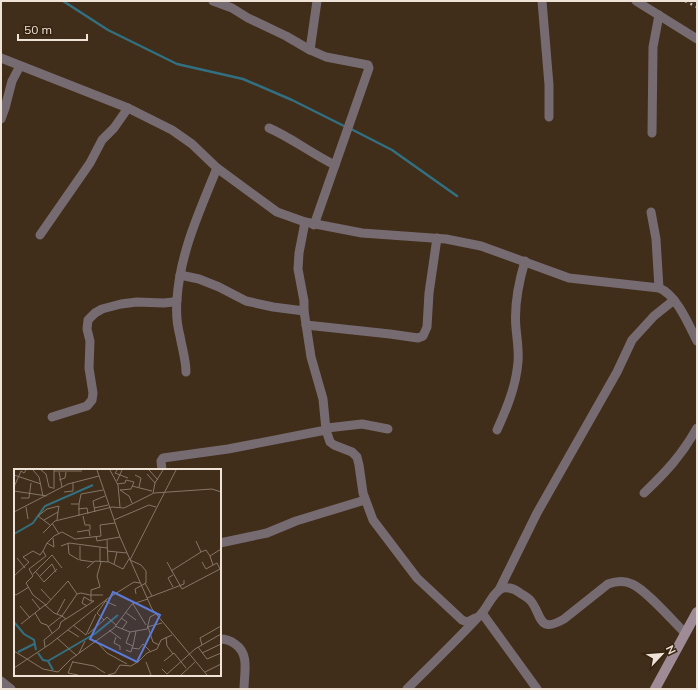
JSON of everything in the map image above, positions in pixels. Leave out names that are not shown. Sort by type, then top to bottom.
[{"type":"main road","points":[[654,689],[697,612]]},
{"type":"street","points":[[213,1],[232,8],[248,18],[326,57],[369,66],[314,225]]},
{"type":"street","points":[[310,50],[317,1]]},
{"type":"street","points":[[542,1],[549,85],[549,117]]},
{"type":"street","points":[[636,1],[660,14],[697,39]]},
{"type":"street","points":[[652,133],[653,46],[660,14]]},
{"type":"street","points":[[1,58],[128,108],[172,130],[192,144],[217,168],[277,212],[314,225],[362,233],[437,238],[481,246],[526,261],[569,278],[659,288],[674,300],[697,340]]},
{"type":"street","points":[[1,119],[12,81],[20,66]]},
{"type":"street","points":[[40,235],[90,163],[102,140],[114,128],[128,108]]},
{"type":"street","points":[[269,128],[286,136],[316,156],[335,165]]},
{"type":"street","points":[[186,372],[186,363],[179,334],[177,300],[180,275],[188,242],[217,168]]},
{"type":"street","points":[[651,212],[656,239],[659,288]]},
{"type":"street","points":[[304,222],[298,269],[304,300],[304,311],[311,357],[323,400],[326,429],[330,442],[352,452],[357,457],[360,464],[363,493],[373,520],[418,578],[462,620],[466,622],[470,621],[482,613]]},
{"type":"street","points":[[306,325],[418,338],[423,336],[427,327],[429,293],[437,238]]},
{"type":"street","points":[[497,430],[516,380],[518,349],[516,327],[517,302],[520,277],[526,261]]},
{"type":"street","points":[[180,275],[219,287],[246,301],[272,307],[304,311]]},
{"type":"street","points":[[52,417],[87,406],[92,400],[93,393],[89,368],[90,341],[87,329],[88,320],[95,313],[102,309],[129,303],[164,303],[177,300]]},
{"type":"street","points":[[407,689],[482,613],[499,590],[537,512],[617,372],[632,340],[654,316],[674,300]]},
{"type":"street","points":[[162,469],[161,461],[163,458],[228,449],[326,429],[362,424],[388,429]]},
{"type":"street","points":[[644,493],[666,472],[687,446],[697,428]]},
{"type":"street","points":[[221,543],[267,533],[290,523],[365,500]]},
{"type":"street","points":[[499,590],[508,588],[515,589],[530,600],[539,619],[543,623],[548,624],[564,619],[608,584],[616,581],[632,584],[645,593],[685,633]]},
{"type":"street","points":[[482,613],[537,689]]},
{"type":"street","points":[[221,639],[232,642],[241,648],[245,655],[244,689]]},
{"type":"street","points":[[1,681],[10,689]]},
{"type":"waterway","points":[[63,1],[108,30],[177,64],[243,79],[292,100],[346,127]]},
{"type":"waterway","points":[[351,129],[392,150],[457,196]]},
{"type":"railway","points":[[685,1],[697,7]]}]
